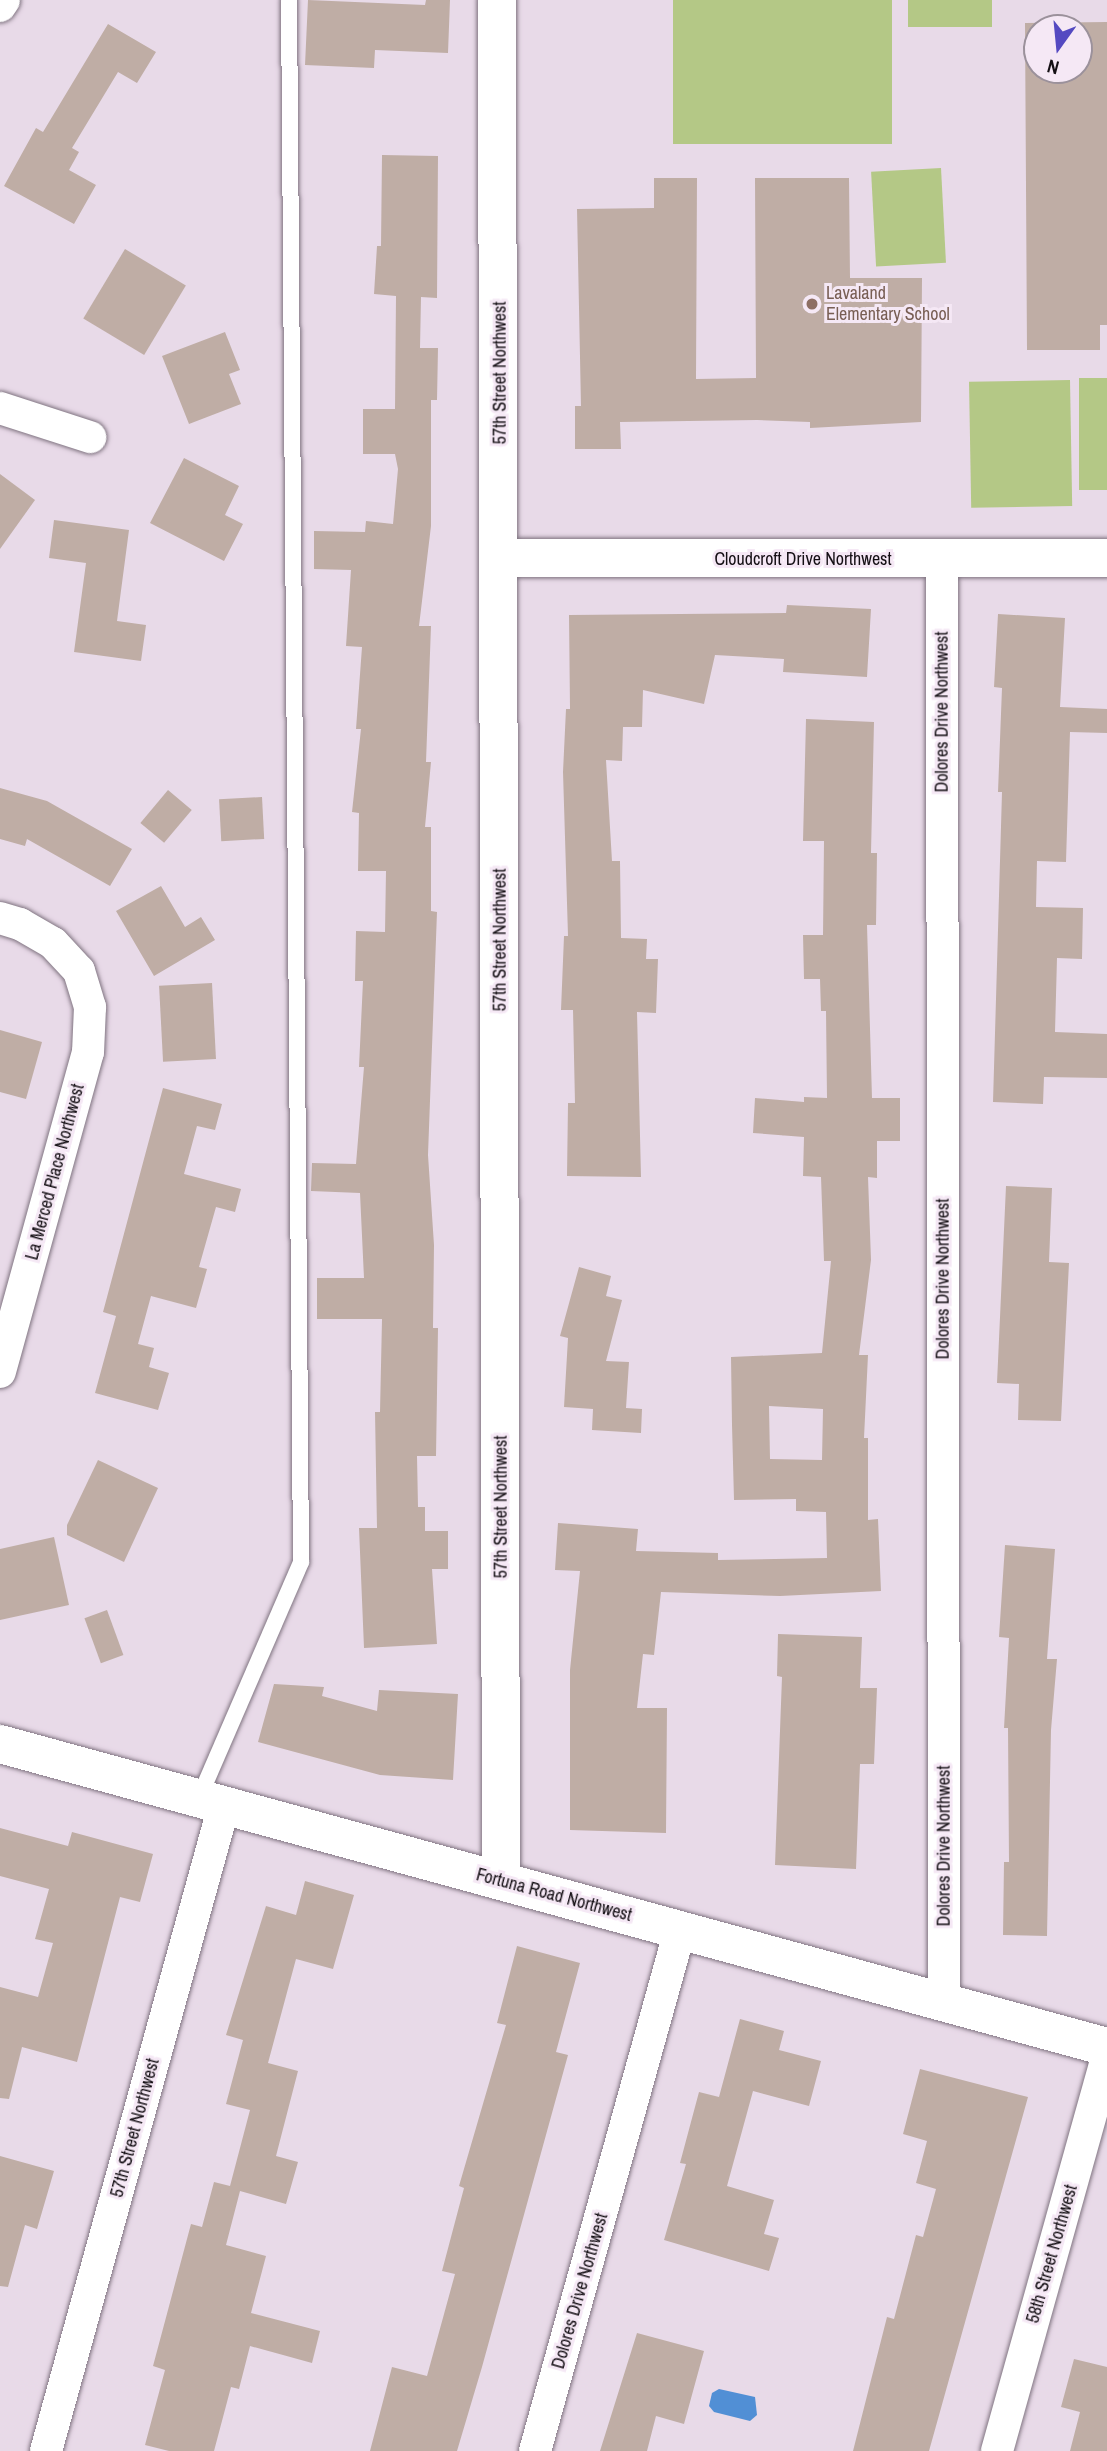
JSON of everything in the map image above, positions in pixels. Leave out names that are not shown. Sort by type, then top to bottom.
[{"type":"street","points":[[0,6],[4,0]]},
{"type":"street","name":"57th Street Northwest","points":[[496,0],[502,1880]]},
{"type":"street","points":[[0,408],[90,437]]},
{"type":"street","name":"Cloudcroft Drive Northwest","points":[[499,558],[1107,558]]},
{"type":"street","name":"Dolores Drive Northwest","points":[[942,559],[944,2000]]},
{"type":"street","name":"La Merced Place Northwest","points":[[0,918],[20,923],[53,943],[79,971],[90,1007],[88,1052],[0,1372]]},
{"type":"street","name":"Fortuna Road Northwest","points":[[0,1744],[944,2000],[1107,2047]]},
{"type":"street","name":"57th Street Northwest","points":[[46,2451],[212,1802]]},
{"type":"street","name":"Dolores Drive Northwest","points":[[535,2451],[680,1930]]},
{"type":"street","name":"58th Street Northwest","points":[[996,2451],[1107,2056]]},
{"type":"lane","points":[[212,1802],[301,1562],[289,0]]},
{"type":"green space","points":[[673,0],[892,0],[892,144],[673,144]]},
{"type":"green space","points":[[908,0],[992,0],[992,27],[908,27]]},
{"type":"green space","points":[[941,168],[946,263],[876,267],[871,172]]},
{"type":"green space","points":[[1079,378],[1107,378],[1107,490],[1079,490]]},
{"type":"green space","points":[[1070,380],[1072,506],[971,508],[969,382]]},
{"type":"water","points":[[719,2389],[755,2397],[757,2415],[750,2421],[714,2412],[709,2406],[712,2393]]},
{"type":"building","points":[[308,0],[425,5],[426,0],[450,0],[448,53],[375,50],[374,68],[305,65]]},
{"type":"building","points":[[1093,22],[1107,22],[1107,325],[1100,325],[1100,350],[1027,350],[1025,84],[1093,84]]},
{"type":"building","points":[[108,24],[156,52],[137,83],[118,72],[72,148],[79,152],[69,170],[96,185],[74,224],[4,186],[36,128],[43,132]]},
{"type":"building","points":[[382,155],[438,156],[437,298],[421,297],[420,348],[438,348],[437,400],[431,400],[431,526],[419,626],[431,626],[426,762],[431,762],[425,827],[431,827],[431,911],[437,912],[428,1155],[434,1245],[433,1328],[438,1328],[436,1456],[417,1456],[418,1507],[425,1507],[425,1531],[448,1531],[448,1569],[432,1569],[437,1644],[364,1648],[359,1528],[377,1528],[375,1412],[380,1412],[382,1319],[317,1319],[317,1278],[364,1278],[360,1193],[311,1191],[312,1163],[356,1164],[364,1067],[359,1067],[363,981],[355,981],[356,931],[385,932],[386,871],[358,871],[359,813],[352,812],[361,729],[356,729],[362,647],[346,646],[351,570],[314,569],[314,531],[365,532],[366,521],[393,524],[398,469],[395,454],[363,454],[363,409],[395,409],[396,296],[374,294],[377,246],[381,246]]},
{"type":"building","points":[[654,178],[697,178],[696,379],[756,378],[755,178],[849,178],[850,278],[922,278],[921,422],[810,428],[810,422],[757,420],[620,422],[621,449],[575,449],[575,406],[581,406],[577,209],[654,208]]},
{"type":"building","points":[[125,249],[186,286],[144,355],[83,318]]},
{"type":"building","points":[[225,332],[240,370],[229,374],[241,404],[189,424],[162,356]]},
{"type":"building","points":[[184,458],[239,486],[225,515],[243,524],[224,561],[150,523]]},
{"type":"building","points":[[0,474],[35,500],[0,549]]},
{"type":"building","points":[[54,520],[129,530],[117,621],[146,625],[141,661],[74,652],[86,563],[49,558]]},
{"type":"building","points":[[787,605],[871,609],[867,677],[783,672],[784,659],[715,655],[704,704],[643,690],[642,727],[623,727],[622,761],[606,760],[612,861],[620,861],[621,938],[647,939],[646,959],[658,959],[656,1013],[637,1012],[641,1177],[567,1176],[568,1103],[575,1103],[573,1010],[561,1010],[564,936],[568,936],[563,772],[566,709],[570,709],[569,615],[786,613]]},
{"type":"building","points":[[998,614],[1065,618],[1060,707],[1107,709],[1107,733],[1070,732],[1066,862],[1037,861],[1036,907],[1083,908],[1082,959],[1057,958],[1055,1032],[1107,1034],[1107,1078],[1044,1077],[1043,1104],[993,1102],[1002,792],[998,792],[1002,688],[994,687]]},
{"type":"building","points":[[806,719],[874,722],[871,853],[877,853],[876,925],[867,925],[872,1098],[900,1098],[900,1141],[877,1141],[877,1178],[868,1177],[871,1260],[859,1355],[868,1355],[864,1438],[868,1438],[868,1520],[878,1519],[881,1591],[780,1596],[661,1592],[654,1655],[643,1654],[637,1708],[667,1708],[666,1833],[570,1830],[570,1670],[580,1571],[555,1570],[558,1523],[638,1529],[636,1551],[718,1553],[718,1560],[827,1558],[826,1512],[796,1511],[796,1499],[734,1500],[731,1357],[822,1353],[831,1261],[824,1261],[821,1177],[803,1176],[804,1137],[753,1133],[755,1098],[804,1102],[804,1097],[827,1098],[826,1011],[821,1011],[820,979],[804,979],[803,935],[823,935],[824,841],[803,841]],"holes":[[[769,1406],[823,1409],[822,1460],[770,1459]]]},
{"type":"building","points":[[0,788],[47,801],[132,849],[110,886],[27,839],[25,846],[0,839]]},
{"type":"building","points":[[168,790],[192,810],[164,843],[140,823]]},
{"type":"building","points":[[262,797],[264,839],[221,841],[219,799]]},
{"type":"building","points":[[161,886],[185,927],[201,917],[215,940],[154,976],[116,911]]},
{"type":"building","points":[[212,983],[216,1059],[163,1062],[159,986]]},
{"type":"building","points":[[0,1030],[42,1042],[26,1099],[0,1092]]},
{"type":"building","points":[[163,1088],[222,1104],[215,1130],[197,1126],[184,1174],[241,1189],[235,1212],[216,1207],[199,1267],[207,1269],[196,1308],[151,1296],[138,1344],[154,1348],[149,1367],[169,1373],[158,1410],[95,1393],[116,1316],[103,1312]]},
{"type":"building","points":[[1006,1186],[1052,1188],[1049,1262],[1069,1263],[1061,1421],[1018,1420],[1019,1384],[997,1383]]},
{"type":"building","points":[[579,1267],[611,1276],[606,1296],[622,1300],[606,1361],[629,1362],[626,1408],[642,1409],[641,1433],[592,1430],[593,1409],[564,1407],[568,1338],[560,1336]]},
{"type":"building","points":[[98,1460],[158,1488],[124,1562],[67,1535],[67,1525]]},
{"type":"building","points":[[54,1537],[69,1605],[0,1620],[0,1549]]},
{"type":"building","points":[[1005,1545],[1055,1549],[1047,1659],[1057,1659],[1051,1730],[1047,1936],[1003,1935],[1004,1862],[1009,1862],[1008,1728],[1004,1728],[1009,1638],[999,1637]]},
{"type":"building","points":[[107,1610],[123,1655],[101,1663],[84,1618]]},
{"type":"building","points":[[778,1634],[862,1637],[860,1688],[877,1688],[874,1764],[860,1764],[856,1869],[775,1865],[782,1677],[777,1676]]},
{"type":"building","points":[[274,1684],[324,1687],[322,1696],[377,1711],[379,1690],[458,1694],[453,1780],[380,1775],[258,1742]]},
{"type":"building","points":[[0,1828],[68,1846],[72,1832],[153,1854],[140,1902],[120,1897],[77,2062],[22,2047],[9,2099],[0,2098],[0,1987],[38,1997],[53,1943],[35,1939],[49,1889],[0,1876]]},
{"type":"building","points":[[305,1881],[354,1895],[333,1969],[296,1959],[268,2063],[298,2071],[276,2156],[298,2162],[286,2204],[240,2191],[226,2245],[266,2256],[251,2313],[320,2331],[312,2363],[250,2346],[239,2389],[231,2387],[214,2451],[169,2451],[145,2445],[165,2370],[153,2366],[191,2224],[202,2227],[214,2182],[230,2186],[250,2110],[226,2104],[243,2040],[226,2035],[266,1906],[296,1915]]},
{"type":"building","points":[[517,1946],[580,1963],[556,2052],[568,2055],[482,2367],[457,2451],[370,2451],[392,2367],[427,2376],[455,2274],[442,2271],[464,2188],[459,2186],[506,2025],[497,2023]]},
{"type":"building","points":[[740,2019],[784,2031],[779,2050],[821,2061],[809,2106],[753,2091],[727,2186],[774,2200],[764,2234],[779,2238],[769,2271],[664,2240],[686,2164],[680,2163],[699,2092],[719,2097]]},
{"type":"building","points":[[920,2069],[1028,2097],[929,2451],[853,2451],[887,2317],[894,2319],[916,2235],[923,2237],[936,2189],[916,2183],[927,2141],[903,2134]]},
{"type":"building","points":[[0,2156],[54,2171],[37,2229],[25,2225],[8,2287],[0,2286]]},
{"type":"building","points":[[637,2333],[704,2351],[684,2424],[656,2416],[647,2451],[600,2451]]},
{"type":"building","points":[[1074,2359],[1107,2367],[1107,2451],[1070,2451],[1080,2412],[1061,2407]]},
{"type":"place","name":"Lavaland Elementary School","points":[[812,304]]}]
